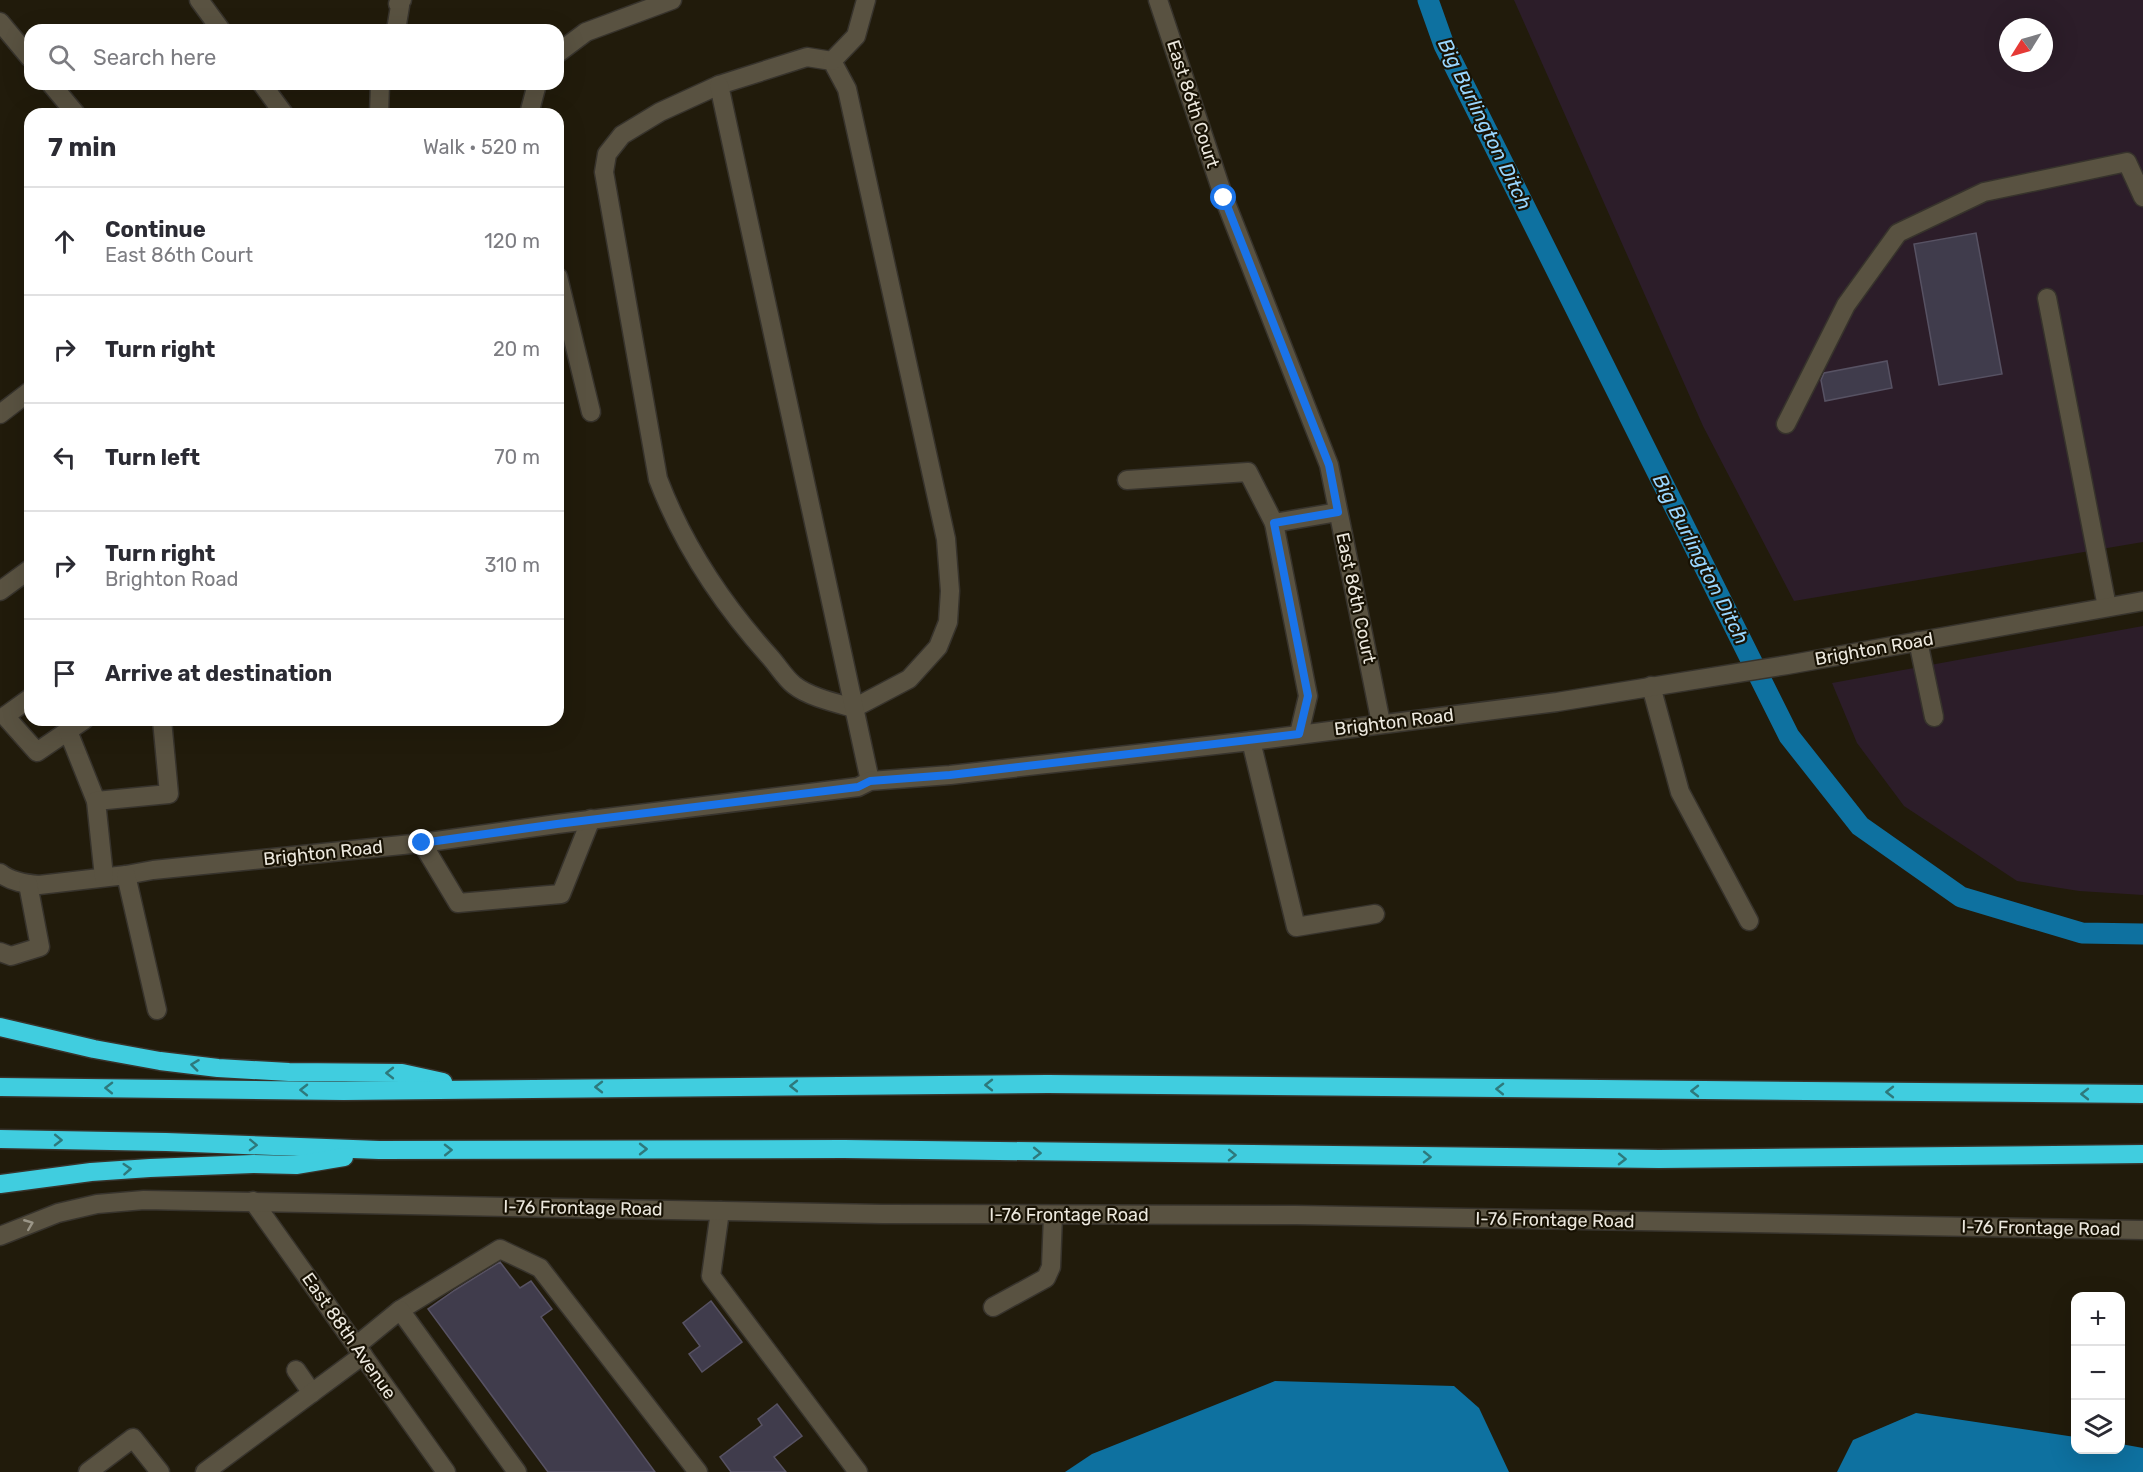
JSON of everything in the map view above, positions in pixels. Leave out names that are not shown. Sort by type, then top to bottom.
[{"type":"highway","points":[[0,1027],[94,1049],[160,1061],[218,1068],[289,1072],[402,1073],[468,1088]]},
{"type":"highway","points":[[0,1087],[344,1090],[1048,1084],[2143,1094]]},
{"type":"highway","points":[[0,1139],[166,1142],[379,1150],[844,1149],[1659,1159],[2143,1154]]},
{"type":"highway","points":[[0,1184],[91,1172],[150,1168],[253,1164],[296,1165],[379,1150]]},
{"type":"street","points":[[199,0],[217,24]]},
{"type":"street","points":[[564,48],[586,32],[672,0]]},
{"type":"street","points":[[832,61],[856,36],[866,0]]},
{"type":"street","name":"East 86th Court","points":[[1158,0],[1224,198],[1329,465],[1382,723]]},
{"type":"street","points":[[397,24],[400,6],[398,1]]},
{"type":"street","points":[[0,22],[24,51]]},
{"type":"street","points":[[807,57],[832,61],[847,89],[946,539],[950,591],[948,622],[938,647],[909,679],[854,708],[830,702],[794,685],[754,639],[713,584],[683,537],[658,479],[604,172],[607,154],[622,135],[660,112],[719,85],[807,57]]},
{"type":"street","points":[[719,85],[870,781]]},
{"type":"street","points":[[56,90],[71,108]]},
{"type":"street","points":[[266,90],[280,108]]},
{"type":"street","points":[[379,108],[380,90]]},
{"type":"street","points":[[531,108],[535,90]]},
{"type":"street","points":[[1786,424],[1846,305],[1898,233],[1984,192],[2127,162],[2143,197]]},
{"type":"street","points":[[2047,298],[2107,607]]},
{"type":"street","points":[[564,302],[591,412]]},
{"type":"street","points":[[0,414],[24,396]]},
{"type":"street","points":[[1127,480],[1248,472],[1274,523],[1308,696],[1299,734]]},
{"type":"street","points":[[1274,523],[1338,512]]},
{"type":"street","points":[[0,591],[24,573]]},
{"type":"street","name":"Brighton Road","points":[[0,873],[12,880],[28,884],[126,875],[153,870],[422,843],[591,819],[858,787],[870,781],[950,775],[1251,741],[1557,702],[1787,665],[2107,607],[2142,605]]},
{"type":"street","points":[[1918,641],[1934,717]]},
{"type":"street","points":[[1651,686],[1680,792],[1749,921]]},
{"type":"street","points":[[24,702],[5,716],[37,753],[75,726]]},
{"type":"street","points":[[96,801],[170,794],[163,726]]},
{"type":"street","points":[[68,731],[96,801],[104,877]]},
{"type":"street","points":[[1251,741],[1296,927],[1375,914]]},
{"type":"street","points":[[422,843],[458,903],[561,894],[591,819]]},
{"type":"street","points":[[126,875],[157,1010]]},
{"type":"street","points":[[0,952],[10,956],[40,947],[28,884]]},
{"type":"street","name":"I-76 Frontage Road","points":[[0,1236],[58,1213],[97,1204],[144,1200],[253,1200],[882,1214],[1296,1215],[2143,1230]]},
{"type":"street","name":"East 88th Avenue","points":[[253,1200],[446,1472]]},
{"type":"street","points":[[720,1211],[711,1276],[858,1472]]},
{"type":"street","points":[[993,1307],[1046,1278],[1051,1267],[1053,1215]]},
{"type":"street","points":[[205,1472],[312,1393],[400,1310],[500,1249],[540,1268],[698,1472]]},
{"type":"street","points":[[400,1310],[517,1472]]},
{"type":"street","points":[[296,1370],[312,1393]]},
{"type":"street","points":[[88,1472],[133,1438],[160,1472]]},
{"type":"shaded area","points":[[1514,0],[2143,0],[2143,542],[1794,601],[1703,426]]},
{"type":"shaded area","points":[[2143,626],[2143,895],[2079,891],[2017,881],[1904,806],[1857,743],[1832,683]]},
{"type":"water","points":[[1275,1381],[1454,1386],[1479,1408],[1509,1472],[1065,1472],[1092,1454]]},
{"type":"water","points":[[1916,1413],[2071,1436],[2071,1454],[2125,1454],[2125,1445],[2143,1448],[2143,1472],[1837,1472],[1853,1440]]},
{"type":"building","points":[[1976,233],[2002,374],[1939,385],[1914,244]]},
{"type":"building","points":[[1887,361],[1892,388],[1825,401],[1821,380],[1824,373]]},
{"type":"building","points":[[500,1262],[520,1288],[531,1281],[552,1309],[541,1317],[655,1472],[548,1472],[428,1309]]},
{"type":"building","points":[[711,1301],[742,1342],[702,1372],[689,1354],[700,1346],[683,1323]]},
{"type":"building","points":[[777,1404],[802,1436],[774,1457],[786,1472],[731,1472],[720,1457],[762,1425],[758,1419]]},
{"type":"waterway","name":"Big Burlington Ditch","points":[[1428,0],[1444,45],[1789,736],[1860,826],[1961,897],[2082,933],[2143,934]]},
{"type":"route","points":[[422,843],[858,787],[870,781],[950,775],[1299,734],[1308,696],[1274,523],[1338,512],[1329,465],[1224,198]]}]
